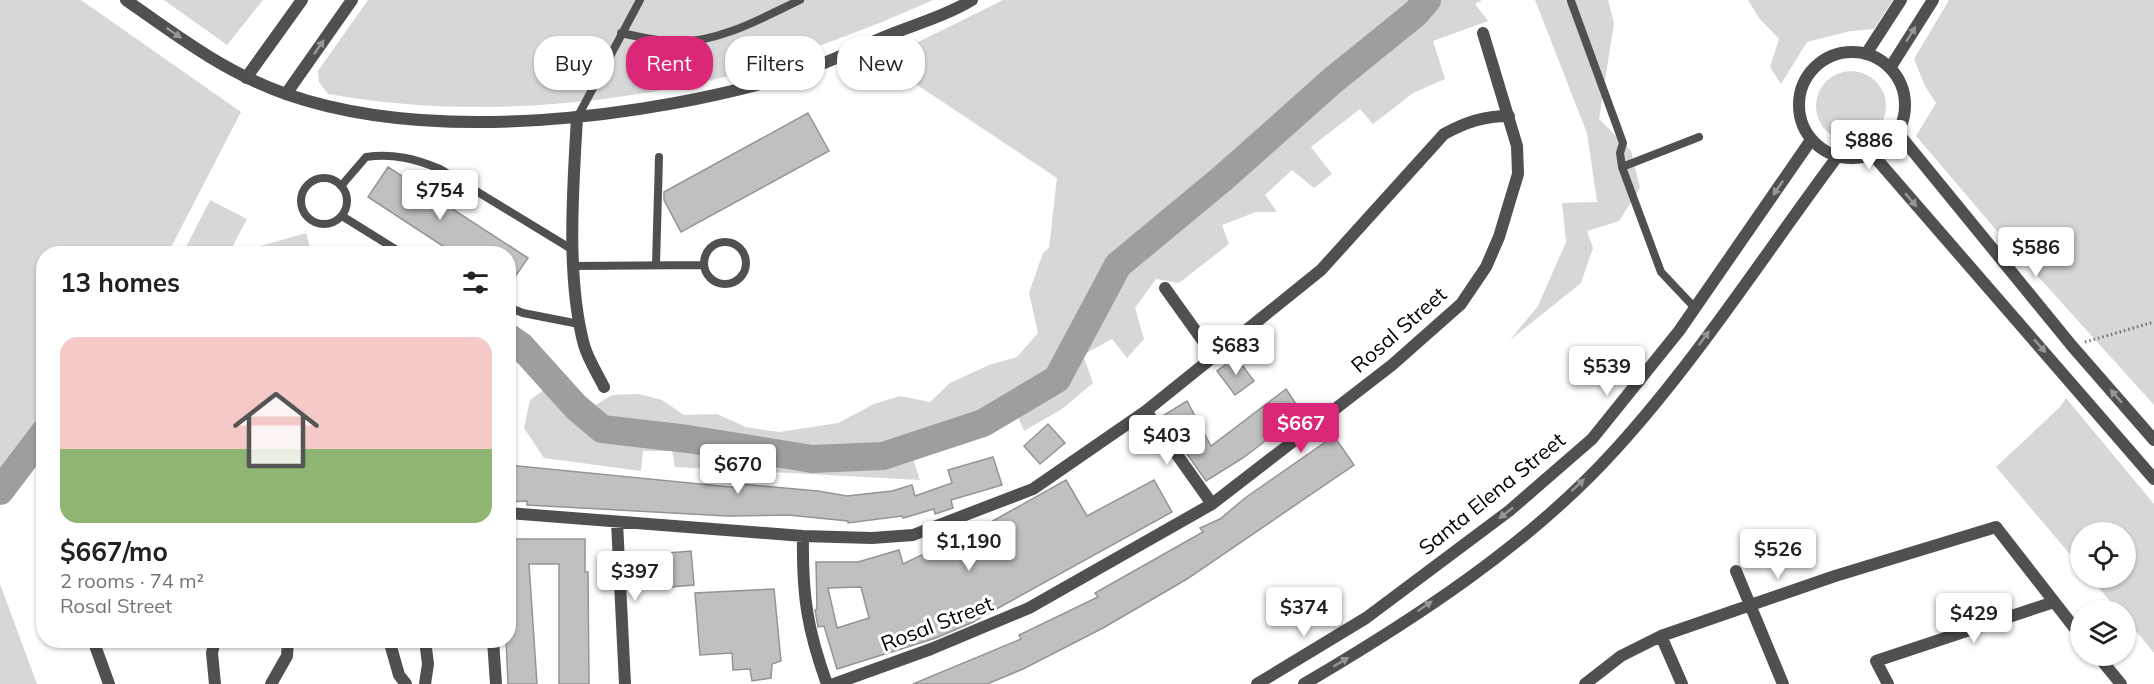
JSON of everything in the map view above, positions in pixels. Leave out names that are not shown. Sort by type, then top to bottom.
[{"type":"street","points":[[126,0],[204,55],[246,78],[286,94],[331,106],[391,116],[517,122],[577,118],[689,100],[793,75],[972,0]]},
{"type":"street","points":[[246,78],[302,0]]},
{"type":"street","points":[[286,94],[352,0]]},
{"type":"street","points":[[1866,54],[1901,0]]},
{"type":"street","points":[[1890,68],[1933,0]]},
{"type":"street","name":"Rosal Street","points":[[834,684],[1029,608],[1212,504],[1392,366],[1461,304],[1486,267],[1499,237],[1518,174],[1517,146],[1483,33]]},
{"type":"street","points":[[1839,54],[1866,54],[1890,68],[1905,94],[1905,115],[1898,134],[1887,146],[1873,155],[1855,159],[1837,157],[1811,140],[1804,129],[1798,102],[1807,77],[1826,58],[1839,54]]},
{"type":"street","points":[[516,514],[803,536],[872,538],[913,535],[1033,489],[1146,411],[1321,270],[1444,134],[1467,122],[1489,116],[1509,116]]},
{"type":"street","points":[[577,118],[573,250],[579,324],[585,348],[604,387]]},
{"type":"street","points":[[1898,134],[2072,346],[2154,440]]},
{"type":"street","name":"Santa Elena Street","points":[[1257,684],[1366,618],[1509,511],[1592,439],[1695,308],[1811,140]]},
{"type":"street","points":[[1873,155],[2154,479]]},
{"type":"street","points":[[1304,684],[1378,640],[1524,536],[1613,452],[1659,399],[1837,157]]},
{"type":"street","points":[[1165,288],[1213,355]]},
{"type":"street","points":[[1146,411],[1212,504]]},
{"type":"street","points":[[617,522],[625,684]]},
{"type":"street","points":[[1585,684],[1621,656],[1661,636],[1835,576],[1996,527],[2070,622]]},
{"type":"street","points":[[803,536],[805,609],[812,644],[827,684]]},
{"type":"street","points":[[1736,571],[1783,684]]},
{"type":"street","points":[[1888,684],[1876,661],[2054,602]]},
{"type":"street","points":[[1661,636],[1682,684]]},
{"type":"street","points":[[96,648],[109,684]]},
{"type":"street","points":[[213,648],[215,684]]},
{"type":"street","points":[[271,684],[287,656],[288,648]]},
{"type":"street","points":[[391,648],[399,675],[406,684]]},
{"type":"street","points":[[425,684],[428,664],[426,648]]},
{"type":"street","points":[[494,648],[496,684]]},
{"type":"street","points":[[2106,666],[2121,684]]},
{"type":"lane","points":[[577,118],[640,0]]},
{"type":"lane","points":[[621,33],[677,42],[696,40],[741,28],[800,0]]},
{"type":"lane","points":[[1571,1],[1623,142],[1620,153],[1622,167],[1661,272],[1695,308]]},
{"type":"lane","points":[[1622,167],[1699,137]]},
{"type":"lane","points":[[341,186],[366,157],[384,154],[424,163],[440,169],[573,250]]},
{"type":"lane","points":[[656,265],[659,157]]},
{"type":"lane","points":[[321,178],[332,180],[341,186],[346,195],[347,206],[342,216],[333,223],[322,224],[312,221],[304,213],[301,202],[303,191],[310,183],[321,178]]},
{"type":"lane","points":[[342,216],[390,246]]},
{"type":"lane","points":[[723,243],[741,249],[746,261],[743,274],[727,284],[715,282],[704,266],[707,253],[716,244],[723,243]]},
{"type":"lane","points":[[574,266],[704,266]]},
{"type":"lane","points":[[516,311],[579,324]]},
{"type":"path","points":[[2072,346],[2154,322]]},
{"type":"shaded area","points":[[0,0],[81,0],[241,112],[172,246],[36,246],[36,440],[0,489]]},
{"type":"shaded area","points":[[164,0],[263,0],[227,45]]},
{"type":"shaded area","points":[[368,0],[933,0],[847,36],[837,36],[837,40],[825,44],[825,36],[725,36],[725,77],[713,79],[713,36],[626,36],[626,90],[661,90],[583,101],[532,106],[480,107],[429,106],[379,101],[328,94],[319,82],[318,71]]},
{"type":"shaded area","points":[[1003,0],[1482,0],[1475,4],[1488,21],[1433,41],[1445,79],[1413,93],[1373,124],[1360,109],[1311,147],[1332,174],[1314,188],[1292,170],[1265,195],[1277,212],[1256,212],[1222,225],[1229,244],[1179,283],[1156,279],[1135,308],[1144,339],[1127,358],[1112,339],[1083,355],[1093,383],[1062,409],[1024,431],[1018,417],[986,433],[913,459],[920,480],[675,467],[672,451],[643,451],[641,471],[544,458],[524,428],[530,400],[546,388],[594,406],[612,395],[639,394],[662,400],[684,415],[717,414],[746,427],[779,432],[838,423],[874,404],[900,396],[930,402],[950,383],[989,365],[1017,357],[1038,333],[1029,293],[1043,253],[1049,248],[1057,178],[925,90],[925,39]]},
{"type":"shaded area","points":[[1535,0],[1608,0],[1614,23],[1599,119],[1631,151],[1640,188],[1619,221],[1587,231],[1593,248],[1581,283],[1510,340],[1538,306],[1566,242],[1562,203],[1597,202],[1587,133]]},
{"type":"shaded area","points":[[1748,0],[1893,0],[1874,29],[1851,31],[1807,42],[1781,84],[1770,67],[1779,39],[1759,18]]},
{"type":"shaded area","points":[[1949,0],[2154,0],[2154,405],[1997,231],[1916,136],[1936,103],[1925,86],[1914,59]]},
{"type":"shaded area","points":[[1858,71],[1871,77],[1880,86],[1884,92],[1886,106],[1884,120],[1876,131],[1865,139],[1844,141],[1826,131],[1818,120],[1816,99],[1826,81],[1837,73]]},
{"type":"shaded area","points":[[210,200],[247,219],[233,246],[187,246]]},
{"type":"shaded area","points":[[306,233],[310,246],[260,246]]},
{"type":"shaded area","points":[[2066,398],[2154,504],[2154,653],[2136,631],[2136,600],[2109,600],[2099,588],[2136,588],[2136,522],[2070,522],[2070,554],[1996,467],[2060,407]]},
{"type":"shaded area","points":[[0,584],[37,684],[0,684]]},
{"type":"building","points":[[808,113],[829,151],[681,232],[664,200],[664,192]]},
{"type":"building","points":[[388,167],[510,246],[443,246],[368,197]]},
{"type":"building","points":[[516,250],[528,258],[516,275]]},
{"type":"building","points":[[1236,357],[1254,381],[1235,395],[1217,371]]},
{"type":"building","points":[[1286,389],[1302,413],[1243,458],[1206,481],[1161,417],[1187,401],[1211,446]]},
{"type":"building","points":[[1048,424],[1065,443],[1040,464],[1024,446]]},
{"type":"building","points":[[1334,436],[1354,465],[1187,579],[1103,628],[1023,669],[987,684],[913,684],[1021,639],[1019,635],[1098,597],[1095,593],[1203,532],[1200,528],[1220,519],[1245,498]]},
{"type":"building","points":[[993,457],[1002,485],[951,500],[953,508],[935,514],[934,509],[903,518],[902,516],[848,523],[848,521],[788,515],[727,516],[527,505],[527,501],[516,502],[516,466],[740,488],[740,484],[818,491],[847,496],[892,491],[912,485],[915,496],[952,483],[948,470]]},
{"type":"building","points":[[1066,480],[1087,516],[1154,480],[1172,512],[971,623],[936,638],[837,669],[824,626],[818,627],[815,610],[817,609],[816,562],[858,562],[899,550],[903,564],[991,522]],"holes":[[[861,587],[869,618],[837,628],[828,588]]]},
{"type":"building","points":[[516,539],[585,539],[585,572],[588,572],[589,684],[559,684],[559,564],[529,564],[537,684],[508,684],[506,648],[516,648]]},
{"type":"building","points":[[691,551],[694,585],[647,589],[644,555]]},
{"type":"building","points":[[774,589],[781,661],[772,664],[771,678],[752,681],[750,669],[733,670],[732,653],[700,655],[695,593]]},
{"type":"waterway","points":[[516,343],[576,407],[602,429],[688,439],[812,459],[883,456],[983,423],[1057,379],[1118,265],[1223,178],[1332,81],[1416,13],[1427,0]]},
{"type":"waterway","points":[[0,491],[36,444]]}]
